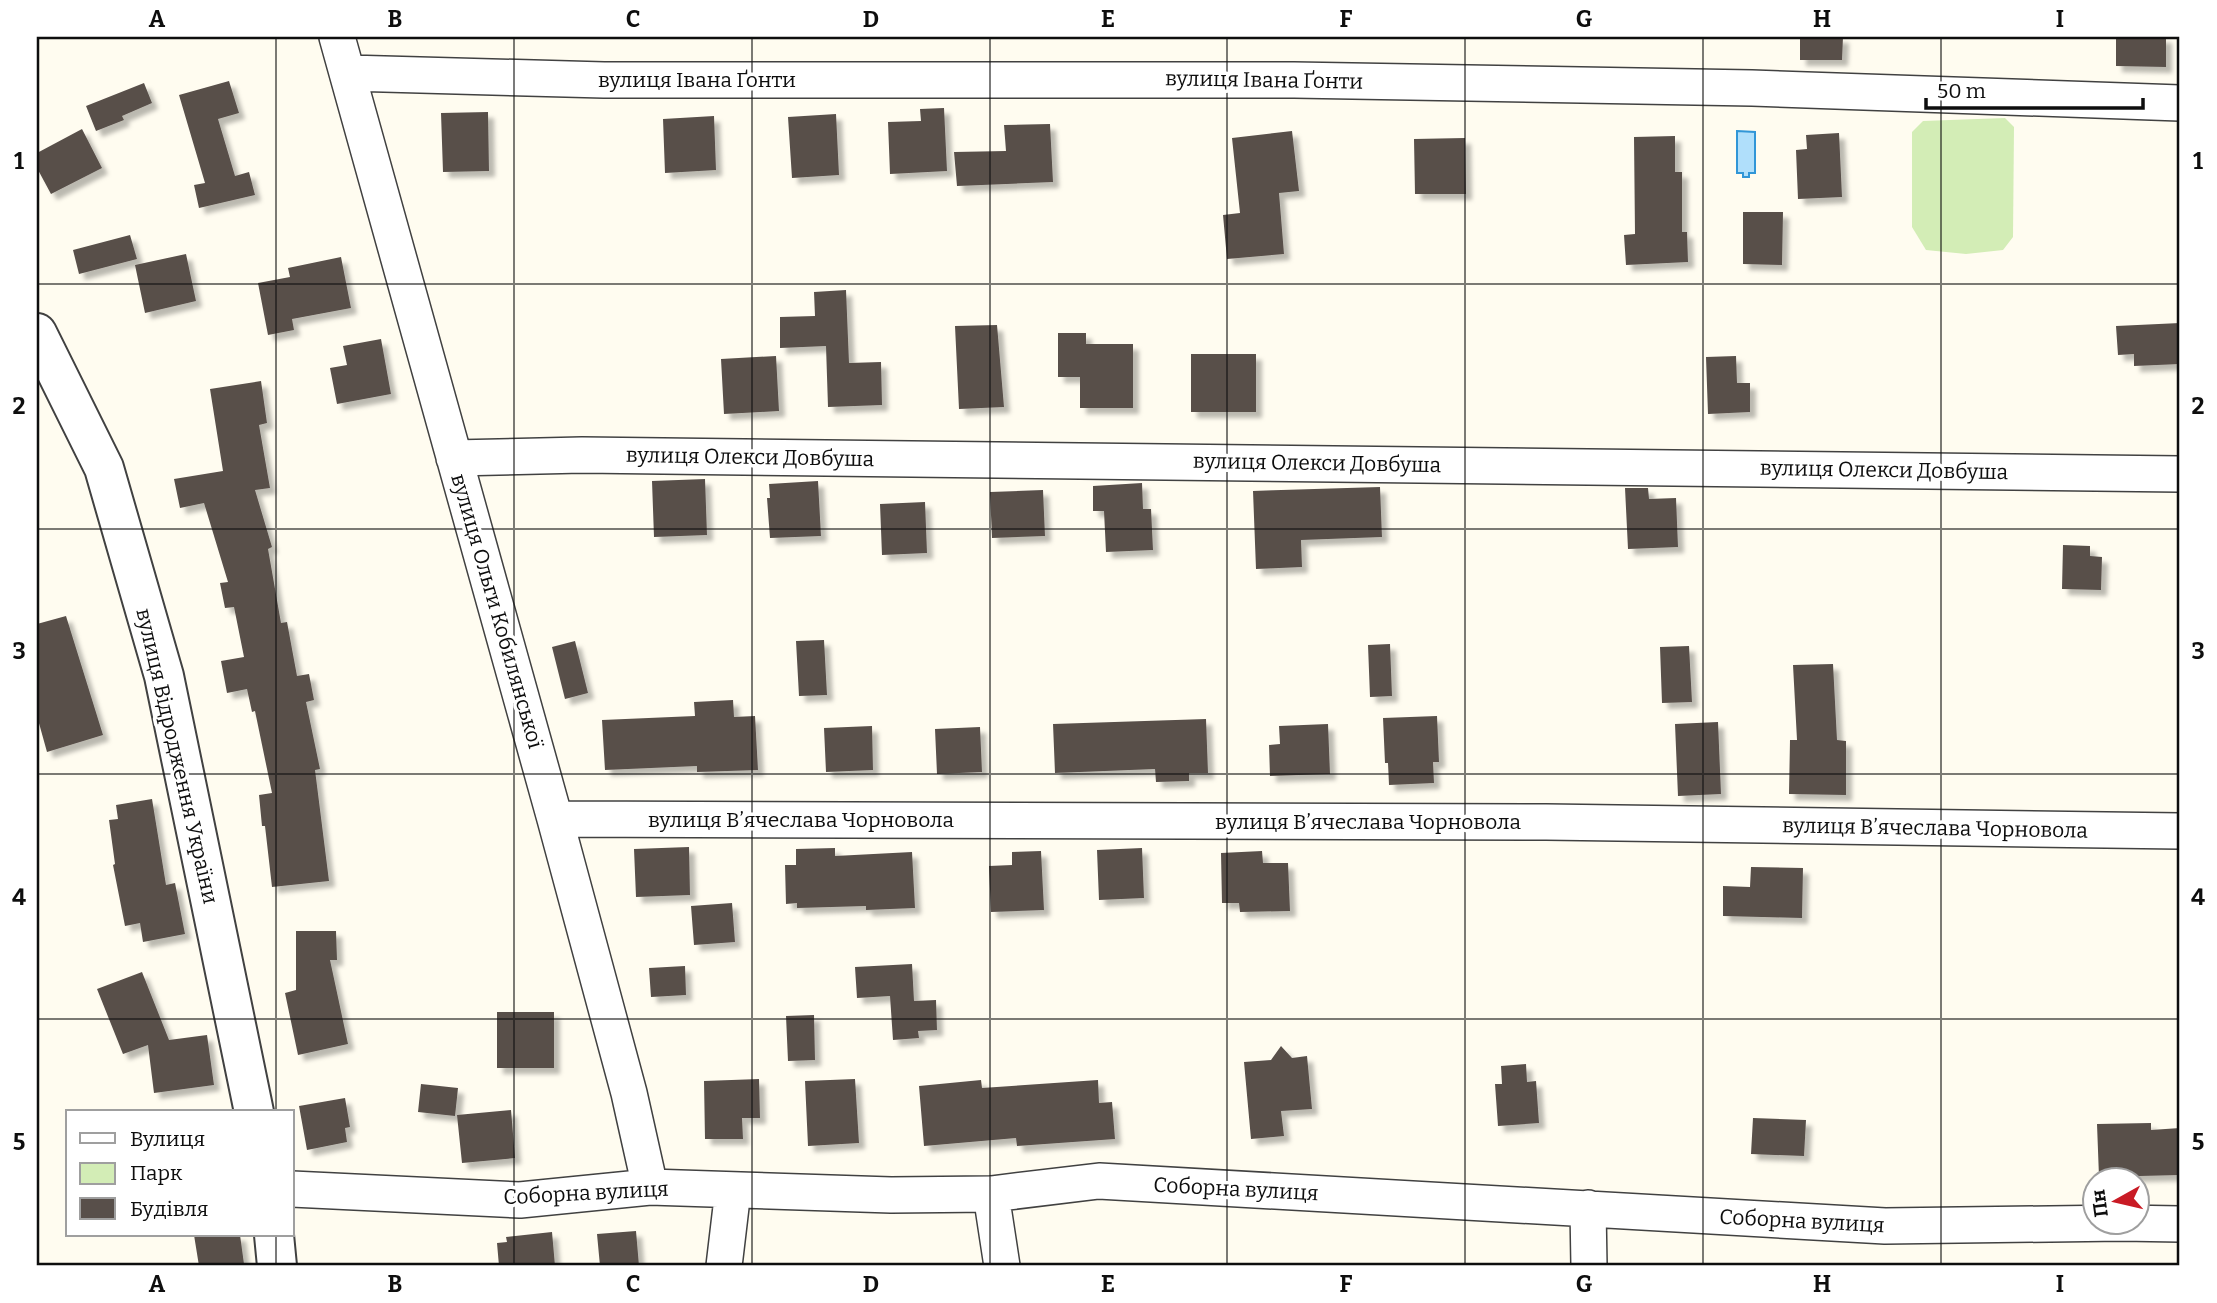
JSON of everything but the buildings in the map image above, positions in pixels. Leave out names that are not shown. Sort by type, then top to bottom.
[{"type":"street","name":"вулиця Ольги Кобилянської","points":[[337,37],[555,819],[629,1093],[650,1187]]},
{"type":"street","name":"вулиця Івана Ґонти","points":[[348,73],[604,80],[1294,80],[1752,88],[2180,103]]},
{"type":"street","name":"вулиця Відродження України","points":[[37,333],[104,468],[164,676],[254,1110]]},
{"type":"street","name":"вулиця Олекси Довбуша","points":[[454,458],[572,455],[2180,474]]},
{"type":"street","name":"вулиця Вʼячеслава Чорновола","points":[[555,819],[1546,822],[2180,831]]},
{"type":"street","name":"Соборна вулиця","points":[[294,1189],[520,1200],[650,1187],[891,1195],[991,1194],[1100,1181],[1885,1226],[2180,1224]]},
{"type":"street","points":[[724,1266],[733,1190]]},
{"type":"street","points":[[991,1194],[1002,1266]]},
{"type":"street","points":[[1588,1208],[1589,1266]]},
{"type":"street","points":[[274,1236],[278,1266]]},
{"type":"green space","points":[[2005,118],[2014,127],[2013,237],[2003,250],[1966,254],[1926,250],[1912,227],[1912,132],[1923,121]]},
{"type":"water","points":[[1737,131],[1755,132],[1755,173],[1749,173],[1749,177],[1737,173]]}]
